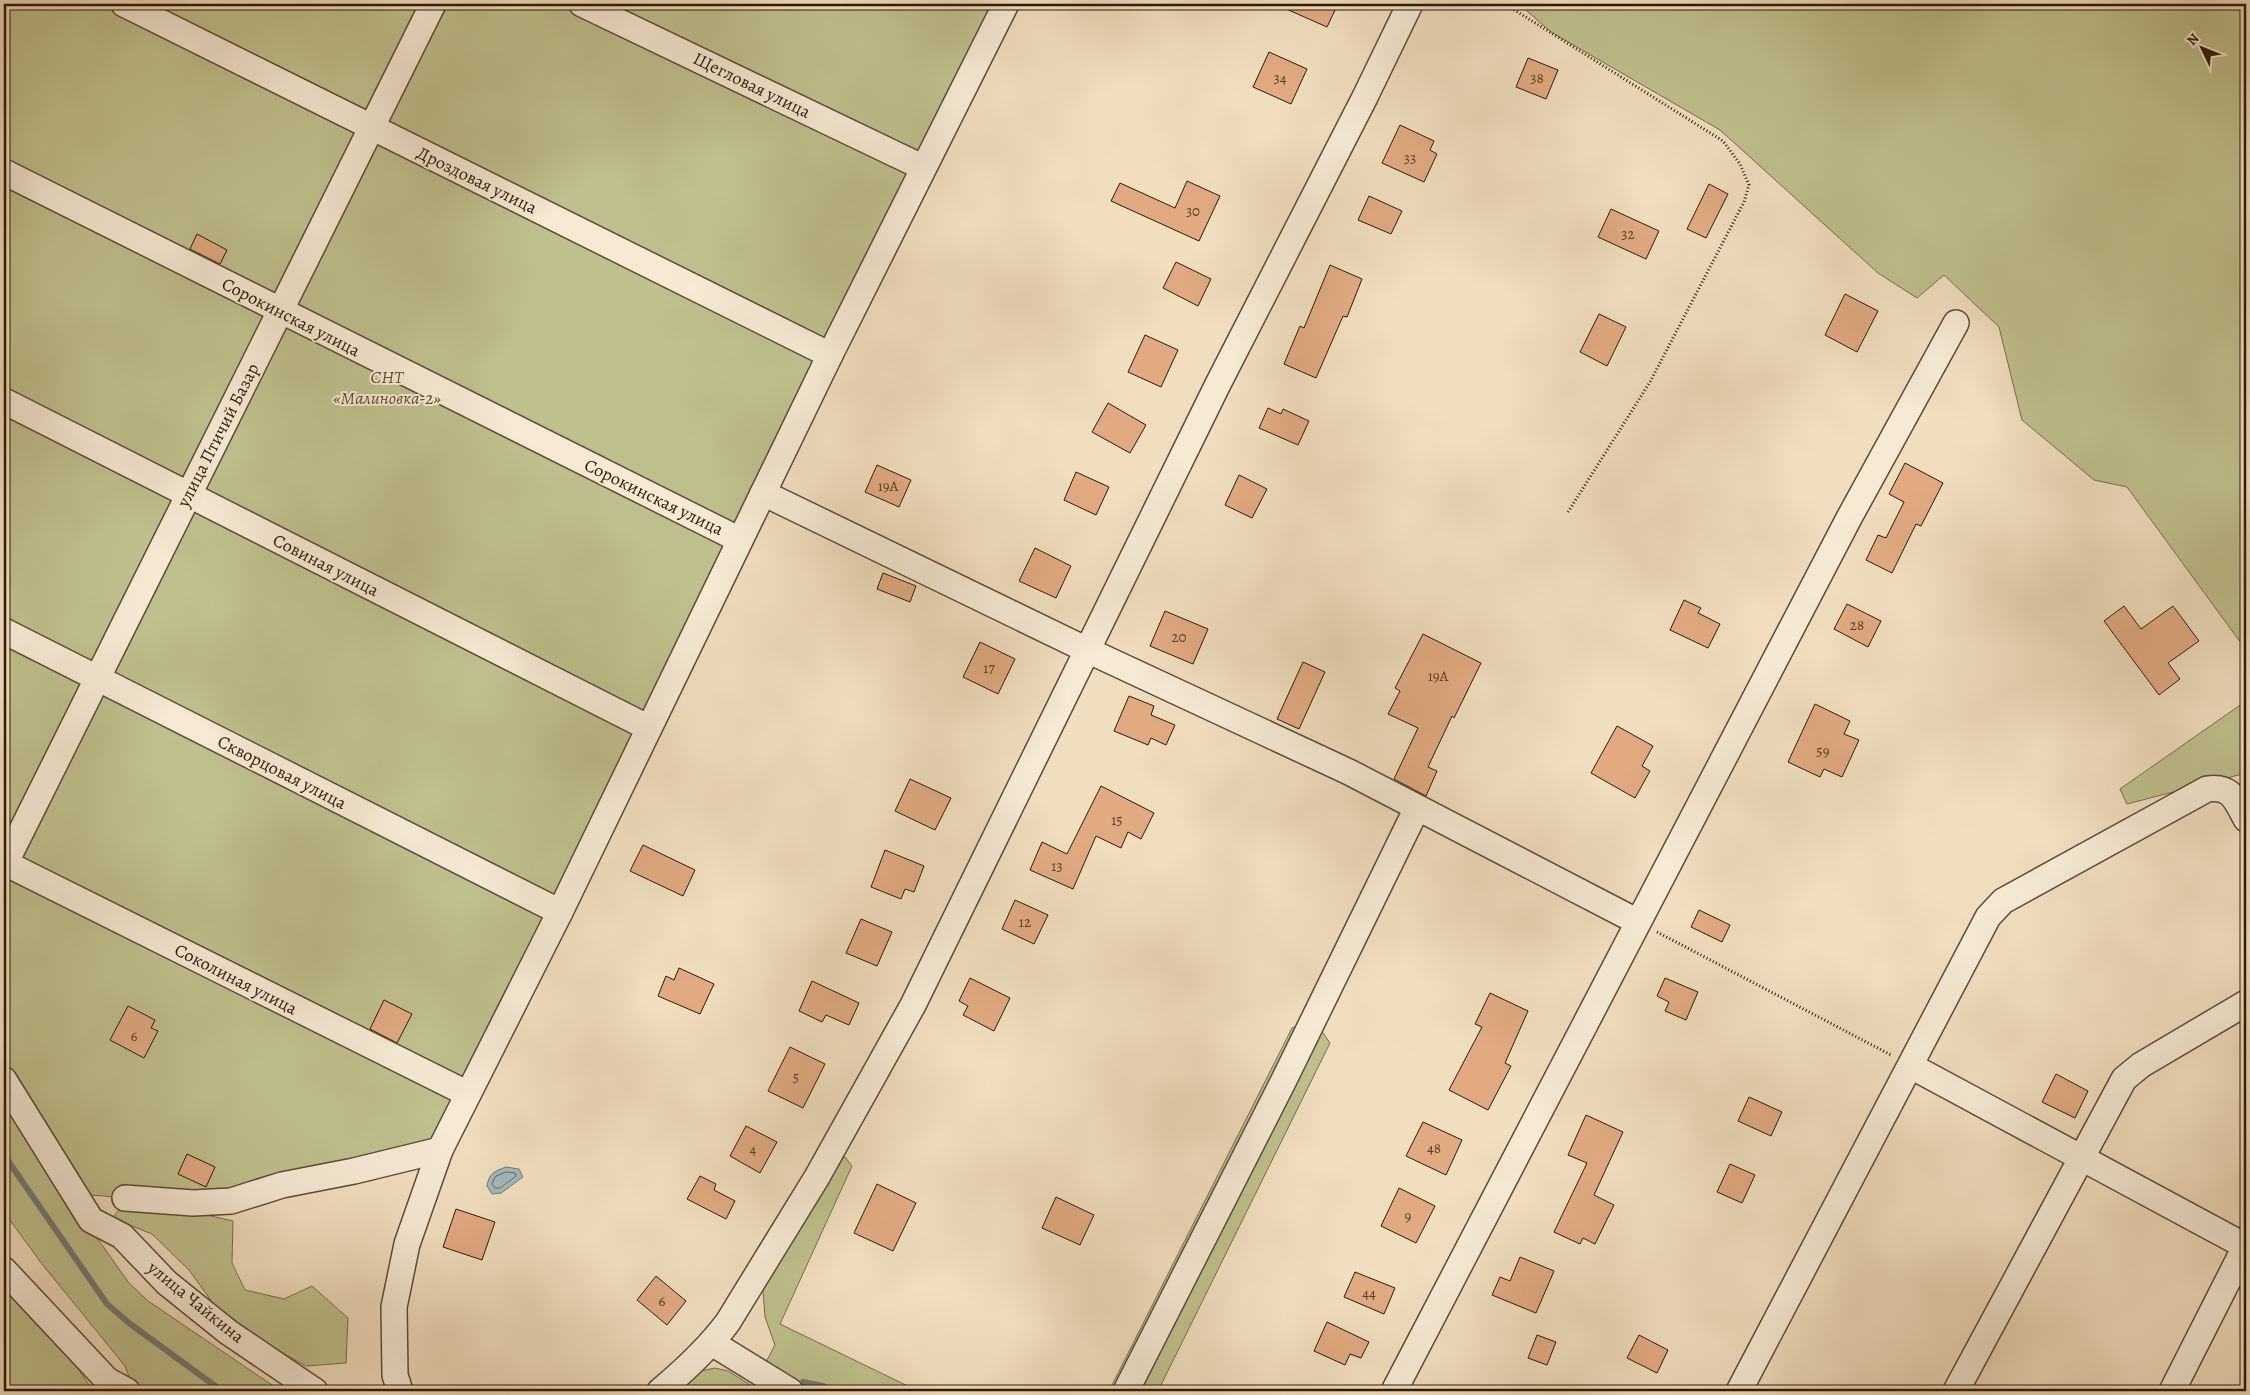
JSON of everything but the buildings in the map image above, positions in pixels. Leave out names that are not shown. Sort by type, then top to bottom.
[{"type":"street","name":"Дроздовая улица","points":[[124,4],[830,354]]},
{"type":"street","name":"улица Птичий Базар","points":[[4,865],[433,4]]},
{"type":"street","name":"Щегловая улица","points":[[582,4],[922,167]]},
{"type":"street","points":[[400,1391],[395,1375],[394,1307],[407,1244],[440,1150],[560,912],[922,167],[1006,4]]},
{"type":"street","points":[[660,1391],[690,1366],[712,1343],[728,1322],[816,1177],[913,1005],[1218,384],[1365,97],[1410,4]]},
{"type":"street","name":"Сорокинская улица","points":[[4,172],[740,540]]},
{"type":"street","points":[[1394,1391],[1849,518],[1956,323]]},
{"type":"street","name":"Совиная улица","points":[[4,402],[649,728]]},
{"type":"street","points":[[763,493],[1087,650],[1349,772],[1638,922]]},
{"type":"street","name":"Скворцовая улица","points":[[4,631],[560,912]]},
{"type":"street","points":[[1739,1391],[1988,917],[2003,901],[2207,788],[2218,787],[2231,794],[2246,819]]},
{"type":"street","points":[[1126,1391],[1287,1074],[1418,808]]},
{"type":"street","name":"Соколиная улица","points":[[4,865],[468,1094]]},
{"type":"street","points":[[1956,1391],[2124,1079],[2141,1065],[2246,1004]]},
{"type":"street","points":[[1911,1066],[2245,1245],[2172,1391]]},
{"type":"street","name":"улица Чайкина","points":[[4,1080],[91,1220],[122,1236],[167,1283],[228,1332],[315,1391]]},
{"type":"street","points":[[125,1198],[193,1203],[231,1201],[282,1185],[354,1171],[440,1150]]},
{"type":"street","points":[[4,1270],[107,1380],[127,1391]]},
{"type":"street","points":[[712,1343],[790,1391]]},
{"type":"path","points":[[1505,4],[1723,141],[1740,164],[1749,185],[1744,202],[1650,382],[1568,512]]},
{"type":"path","points":[[1638,922],[1911,1066]]},
{"type":"green space","name":"СНТ «Малиновка-2»","points":[[4,4],[1006,4],[440,1150],[193,1203],[65,1193],[129,1283],[148,1301],[281,1391],[134,1391],[125,1366],[42,1264],[4,1212]]},
{"type":"green space","points":[[1519,4],[2246,4],[2246,650],[2127,487],[2094,480],[2022,420],[1999,327],[1944,275],[1917,298],[1878,273],[1720,130],[1551,32]]},
{"type":"green space","points":[[2246,701],[2246,773],[2127,804],[2120,789]]},
{"type":"green space","points":[[1304,1023],[1321,1030],[1330,1043],[1158,1391],[1109,1391],[1292,1028]]},
{"type":"green space","points":[[845,1157],[852,1166],[780,1324],[918,1391],[798,1391],[766,1362],[775,1345],[765,1317],[763,1291],[767,1268],[834,1159]]},
{"type":"green space","points":[[121,1208],[203,1214],[233,1221],[232,1263],[245,1290],[284,1299],[312,1286],[348,1318],[346,1363],[306,1366],[250,1335],[220,1313],[189,1270],[152,1234],[112,1218]]},
{"type":"green space","points":[[4,1288],[79,1370],[93,1391],[4,1391]]},
{"type":"green space","points":[[715,1368],[728,1371],[760,1391],[681,1391],[681,1388],[701,1371]]},
{"type":"water","points":[[506,1167],[519,1169],[523,1177],[501,1193],[492,1194],[487,1186],[489,1178],[496,1171]]},
{"type":"waterway","points":[[4,1155],[107,1304],[129,1323],[222,1391]]},
{"type":"waterway","points":[[803,1382],[823,1386],[834,1391]]}]
